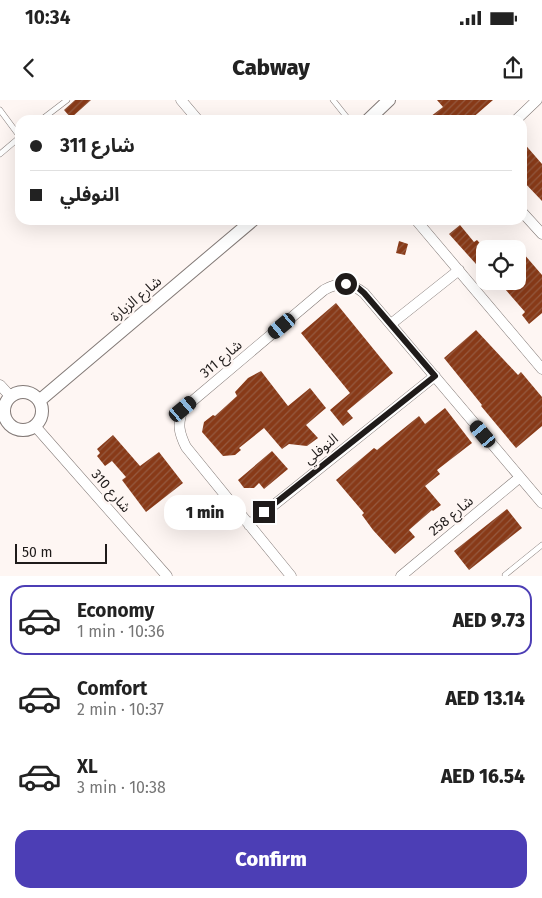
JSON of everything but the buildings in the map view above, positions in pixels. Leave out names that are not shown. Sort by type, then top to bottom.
[{"type":"street","points":[[181,100],[194,115]]},
{"type":"street","points":[[373,115],[389,100]]},
{"type":"street","points":[[521,115],[537,100]]},
{"type":"street","points":[[527,218],[542,234]]},
{"type":"street","name":"شارع الزبارة","points":[[39,400],[247,225]]},
{"type":"street","points":[[420,225],[542,369]]},
{"type":"street","points":[[391,324],[459,270]]},
{"type":"street","name":"شارع 311","points":[[292,576],[186,447],[178,428],[183,409],[324,290],[335,284],[356,286],[391,324],[542,503]]},
{"type":"street","name":"النوفلي","points":[[249,524],[435,376]]},
{"type":"street","points":[[0,385],[11,397]]},
{"type":"street","points":[[29,393],[39,400],[42,414],[35,426],[24,430],[5,428],[4,410],[11,397],[16,394],[29,393]]},
{"type":"street","name":"شارع 310","points":[[35,426],[167,576]]},
{"type":"street","name":"شارع 258","points":[[401,576],[519,478]]},
{"type":"lane","points":[[48,115],[67,100]]},
{"type":"lane","points":[[333,100],[345,115]]},
{"type":"lane","points":[[0,110],[15,130]]},
{"type":"lane","points":[[0,154],[15,141]]},
{"type":"lane","points":[[505,575],[542,545]]},
{"type":"route","points":[[264,512],[435,376],[364,293],[356,286],[346,284]]}]
